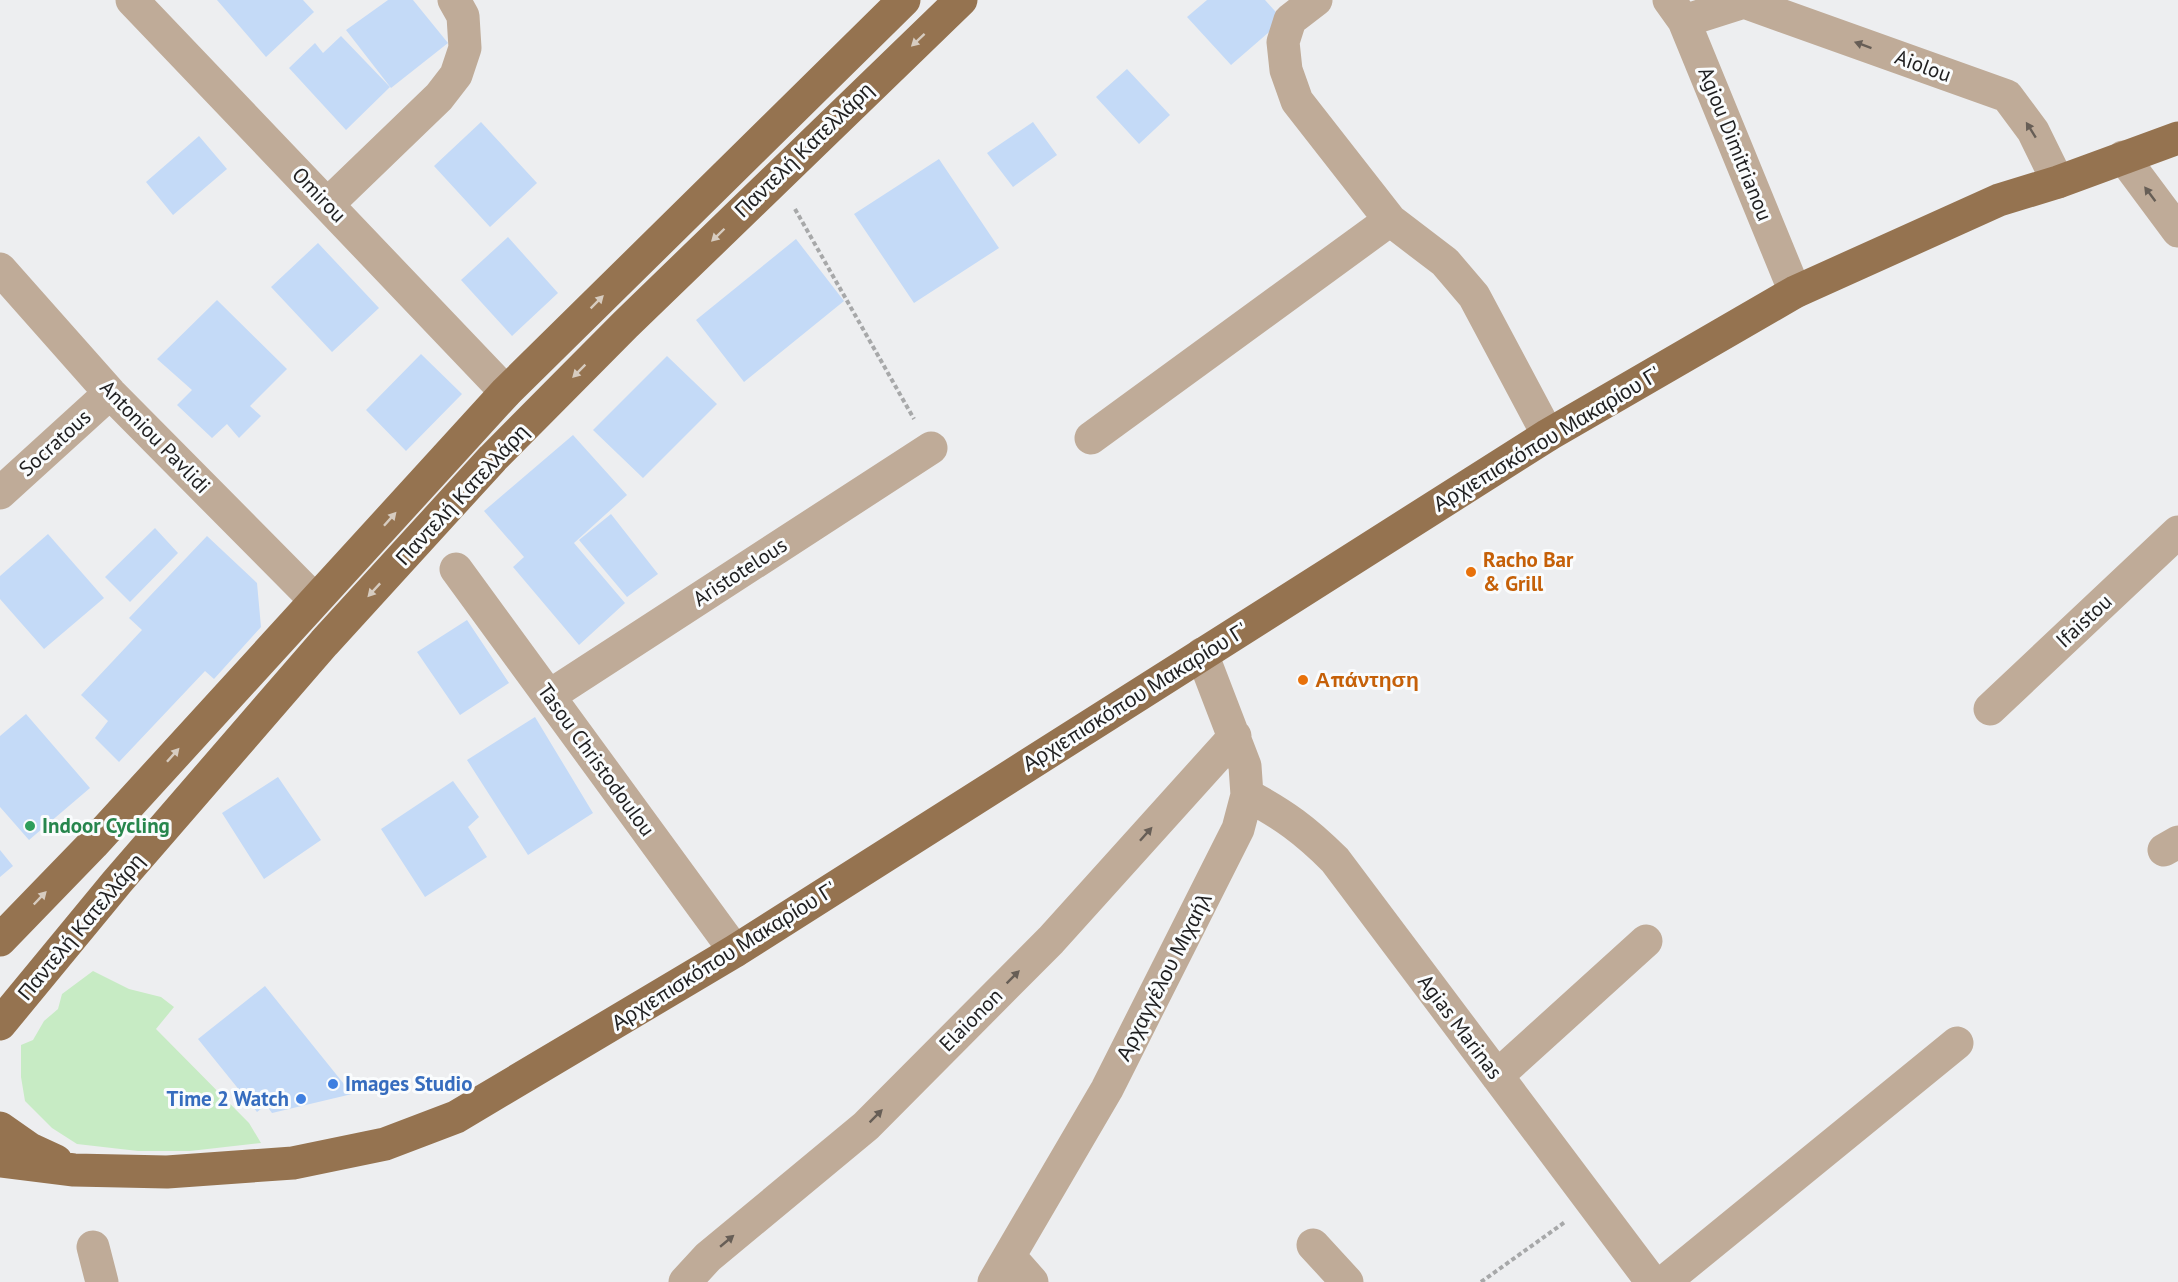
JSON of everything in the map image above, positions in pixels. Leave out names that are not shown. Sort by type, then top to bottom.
[{"type":"main road","name":"Παντελή Κατελλάρη","points":[[0,940],[93,844],[506,392],[904,0]]},
{"type":"main road","name":"Παντελή Κατελλάρη","points":[[0,1024],[117,882],[309,661],[493,458],[777,177],[961,0]]},
{"type":"main road","name":"Αρχιεπισκόπου Μακαρίου Γ'","points":[[0,1161],[74,1170],[167,1172],[293,1163],[386,1144],[456,1117],[735,951],[1548,435],[1795,292],[1999,200],[2058,182],[2178,138]]},
{"type":"main road","name":"Αρχιεπισκόπου Μακαρίου Γ'","points":[[0,1128],[30,1149],[74,1170]]},
{"type":"street","name":"Omirou","points":[[132,0],[506,392]]},
{"type":"street","points":[[328,204],[439,97],[456,75],[465,48],[463,16],[454,0]]},
{"type":"street","points":[[1316,0],[1290,20],[1283,42],[1287,70],[1297,101],[1390,220],[1445,262],[1474,296],[1548,435]]},
{"type":"street","points":[[1676,10],[1747,1]]},
{"type":"street","name":"Aiolou","points":[[1747,1],[2007,96],[2033,131],[2058,182]]},
{"type":"street","name":"Agiou Dimitrianou","points":[[1676,10],[1795,292]]},
{"type":"street","points":[[2123,157],[2178,231]]},
{"type":"street","points":[[1091,438],[1390,220]]},
{"type":"street","name":"Antoniou Pavlidi","points":[[0,269],[110,393],[315,600]]},
{"type":"street","name":"Socratous","points":[[0,493],[110,393]]},
{"type":"street","name":"Aristotelous","points":[[549,696],[931,448]]},
{"type":"street","name":"Ifaistou","points":[[1990,709],[2178,532]]},
{"type":"street","name":"Tasou Christodoulou","points":[[456,569],[735,951]]},
{"type":"street","name":"Αρχαγγέλου Μιχαήλ","points":[[1002,1270],[1107,1089],[1234,838],[1247,795],[1245,766],[1202,654]]},
{"type":"street","name":"Elaionon","points":[[685,1282],[708,1257],[866,1126],[1051,939],[1235,736]]},
{"type":"street","name":"Agias Marinas","points":[[1247,795],[1282,814],[1312,837],[1335,860],[1652,1282]]},
{"type":"street","points":[[1497,1076],[1646,941]]},
{"type":"street","points":[[1664,1282],[1957,1043]]},
{"type":"street","points":[[1313,1245],[1347,1282]]},
{"type":"street","points":[[93,1247],[102,1282]]},
{"type":"street","points":[[1002,1270],[1032,1282]]},
{"type":"path","points":[[777,177],[931,448]]},
{"type":"path","points":[[1481,1282],[1592,1202]]},
{"type":"green space","points":[[93,971],[129,989],[161,997],[174,1007],[156,1029],[249,1123],[261,1143],[190,1151],[138,1151],[77,1144],[52,1128],[25,1101],[21,1077],[21,1045],[33,1040],[44,1021],[58,1009],[62,994]]},
{"type":"building","points":[[217,0],[303,0],[314,12],[266,57]]},
{"type":"building","points":[[388,0],[413,0],[448,43],[391,88],[346,30]]},
{"type":"building","points":[[1207,0],[1265,0],[1283,20],[1231,65],[1187,17]]},
{"type":"building","points":[[341,36],[390,87],[346,130],[289,68],[315,43],[323,53]]},
{"type":"building","points":[[1127,69],[1170,115],[1139,144],[1096,97]]},
{"type":"building","points":[[481,122],[537,183],[490,227],[434,166]]},
{"type":"building","points":[[1033,122],[1057,155],[1013,187],[987,153]]},
{"type":"building","points":[[199,136],[227,169],[173,215],[146,182]]},
{"type":"building","points":[[939,159],[999,248],[914,303],[854,214]]},
{"type":"building","points":[[508,237],[558,293],[512,336],[461,280]]},
{"type":"building","points":[[796,239],[844,301],[744,382],[696,320]]},
{"type":"building","points":[[318,243],[379,308],[332,352],[271,287]]},
{"type":"building","points":[[217,300],[287,369],[250,406],[261,416],[239,438],[227,424],[212,438],[177,405],[192,390],[157,359]]},
{"type":"building","points":[[421,354],[462,394],[406,451],[366,410]]},
{"type":"building","points":[[667,356],[717,404],[643,478],[593,430]]},
{"type":"building","points":[[573,435],[627,495],[574,543],[625,603],[579,645],[513,567],[524,557],[484,511]]},
{"type":"building","points":[[611,514],[658,574],[627,597],[579,540]]},
{"type":"building","points":[[155,528],[178,553],[130,602],[105,577]]},
{"type":"building","points":[[48,534],[104,598],[44,649],[0,599],[0,576]]},
{"type":"building","points":[[207,536],[257,583],[261,627],[214,679],[205,671],[119,762],[95,738],[108,721],[81,695],[142,630],[129,618]]},
{"type":"building","points":[[467,620],[509,683],[460,715],[417,652]]},
{"type":"building","points":[[26,714],[90,788],[29,840],[0,807],[0,736]]},
{"type":"building","points":[[535,717],[593,813],[528,855],[467,760]]},
{"type":"building","points":[[278,777],[321,840],[264,879],[222,813]]},
{"type":"building","points":[[453,781],[479,817],[468,827],[487,857],[425,897],[381,829]]},
{"type":"building","points":[[0,850],[13,866],[0,877]]},
{"type":"building","points":[[265,986],[352,1094],[272,1113],[266,1105],[257,1112],[198,1039]]},
{"type":"place","name":"Racho Bar & Grill","points":[[1471,572]]},
{"type":"place","name":"Απάντηση","points":[[1303,680]]},
{"type":"place","name":"Indoor Cycling","points":[[30,826]]},
{"type":"place","name":"Images Studio","points":[[333,1084]]},
{"type":"place","name":"Time 2 Watch","points":[[301,1099]]}]
